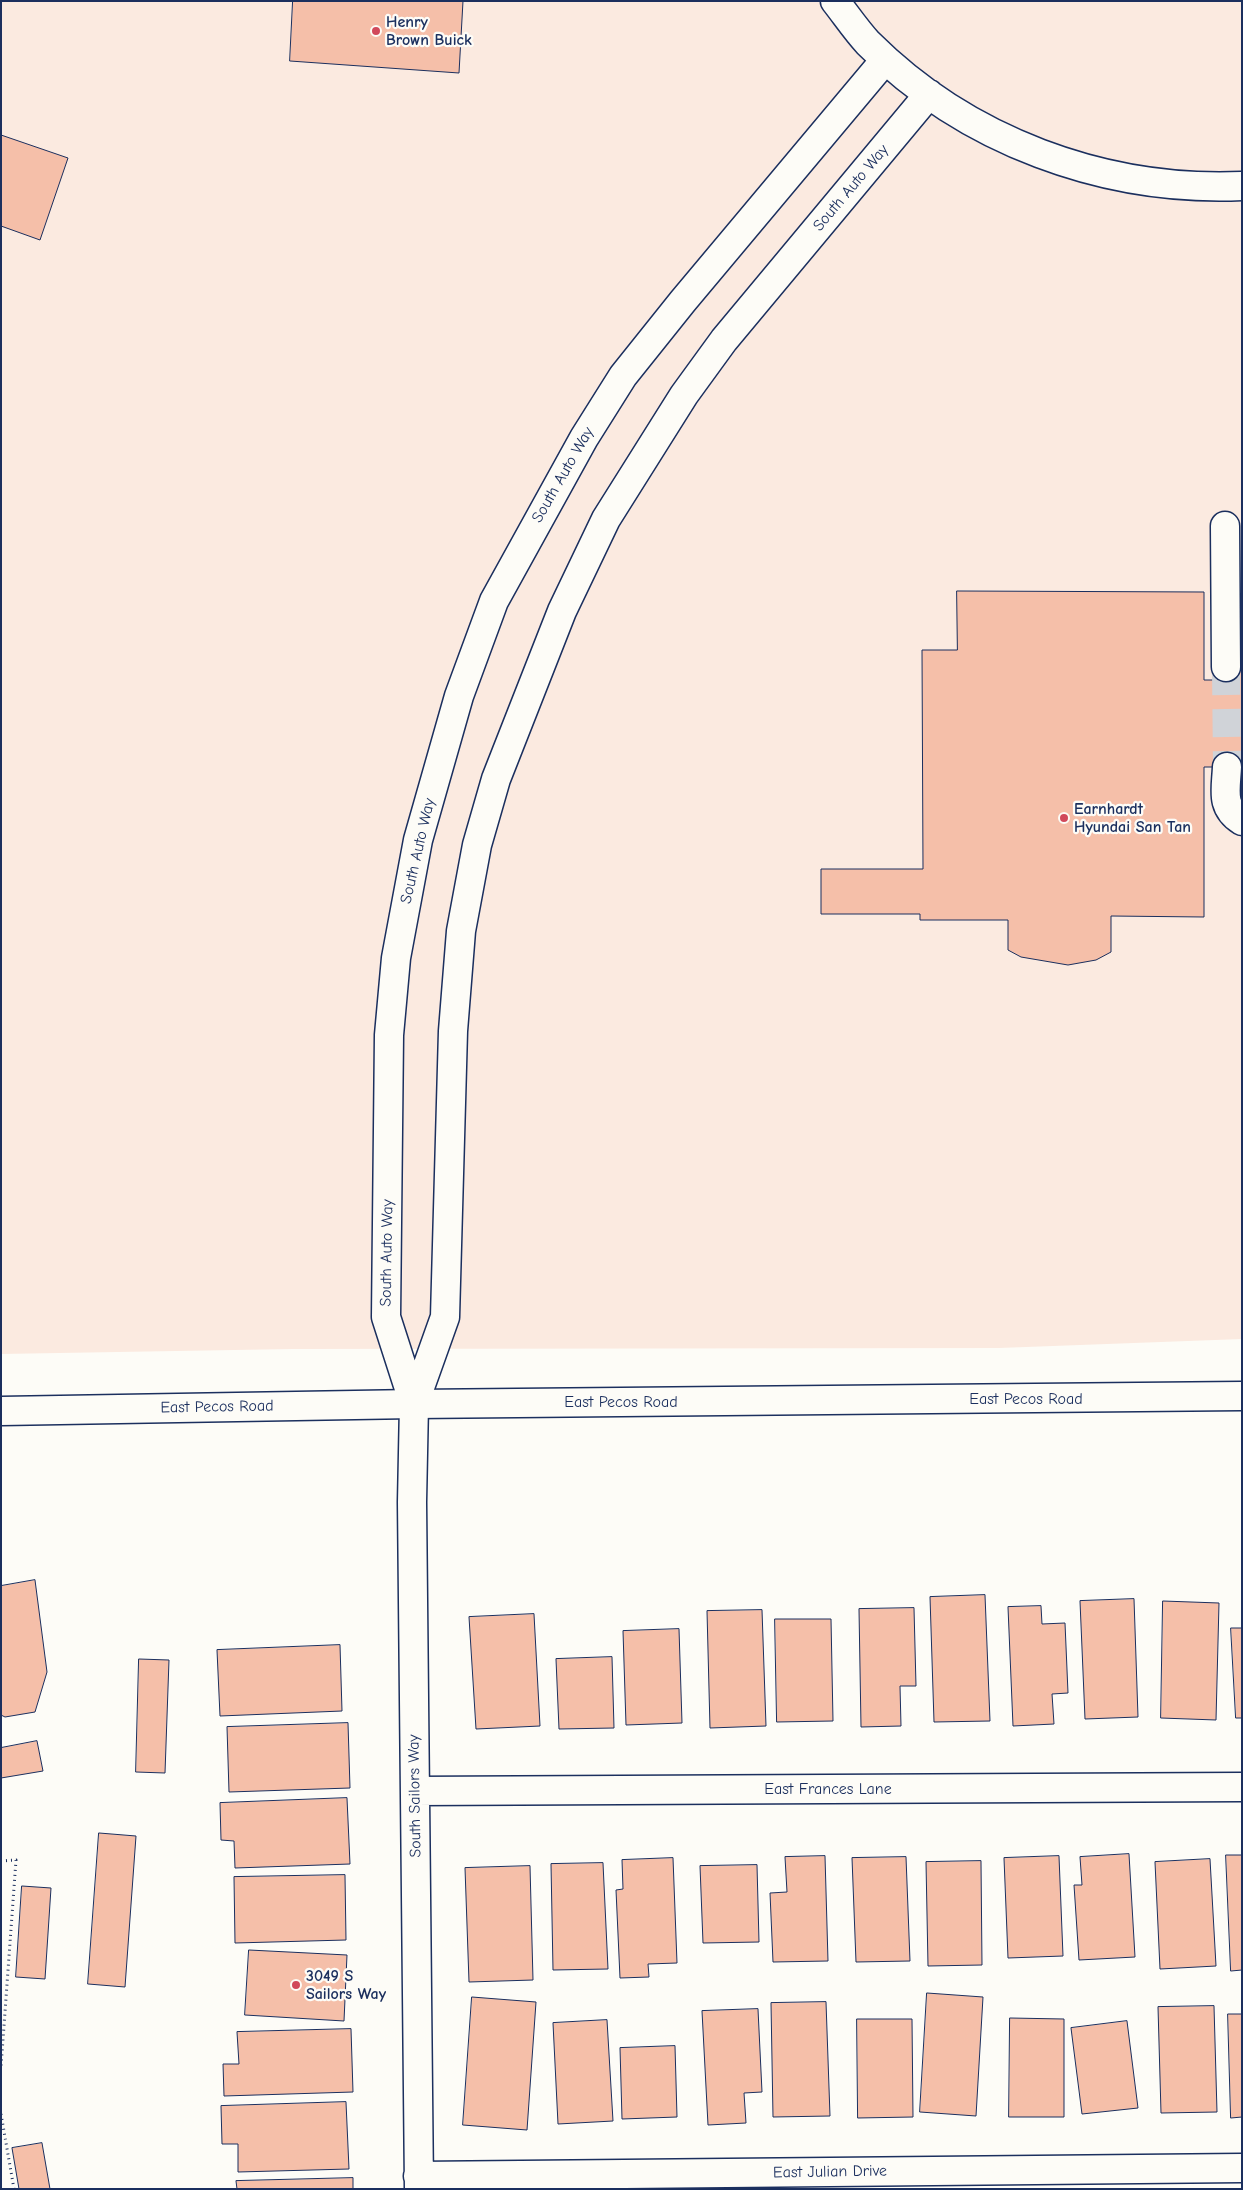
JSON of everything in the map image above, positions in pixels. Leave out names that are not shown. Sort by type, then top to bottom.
[{"type":"street","points":[[835,1],[866,41],[886,60],[929,94],[997,137],[1076,166],[1126,179],[1161,184],[1212,187],[1242,186]]},
{"type":"street","name":"South Auto Way","points":[[414,1404],[386,1317],[389,1035],[396,958],[418,840],[459,696],[494,600],[584,438],[624,376],[683,301],[886,60]]},
{"type":"street","name":"South Auto Way","points":[[414,1404],[445,1317],[452,1030],[461,931],[477,845],[496,779],[524,704],[562,611],[606,519],[684,395],[724,340],[929,94]]},
{"type":"street","points":[[1225,526],[1226,667]]},
{"type":"street","points":[[1227,767],[1226,802],[1230,813],[1242,821]]},
{"type":"street","name":"East Pecos Road","points":[[1,1411],[414,1404],[1242,1396]]},
{"type":"street","name":"South Sailors Way","points":[[414,1404],[412,1502],[418,2182]]},
{"type":"street","name":"East Frances Lane","points":[[415,1791],[1242,1787]]},
{"type":"street","name":"East Julian Drive","points":[[418,2182],[1242,2168]]},
{"type":"path","points":[[1,1861],[16,1860],[1,2068]]},
{"type":"path","points":[[1,2114],[14,2189]]},
{"type":"shaded area","points":[[1,1],[1242,1],[1242,1339],[999,1348],[293,1349],[1,1354]]},
{"type":"building","name":"Henry Brown Buick","points":[[293,1],[463,1],[459,73],[290,61]]},
{"type":"building","points":[[1,135],[68,158],[40,240],[1,226]]},
{"type":"building","name":"Earnhardt Hyundai San Tan","points":[[957,591],[1204,592],[1204,680],[1218,680],[1218,667],[1242,667],[1242,767],[1204,767],[1204,917],[1111,916],[1111,952],[1096,960],[1068,965],[1021,957],[1008,950],[1008,920],[920,920],[920,914],[821,914],[821,869],[923,869],[922,650],[957,650]]},
{"type":"building","points":[[35,1580],[47,1672],[35,1712],[5,1717],[1,1715],[1,1586]]},
{"type":"building","points":[[985,1595],[990,1721],[934,1722],[930,1597]]},
{"type":"building","points":[[1134,1599],[1138,1717],[1085,1719],[1080,1601]]},
{"type":"building","points":[[1163,1601],[1219,1603],[1216,1720],[1161,1718]]},
{"type":"building","points":[[1041,1606],[1042,1624],[1065,1623],[1068,1693],[1052,1694],[1054,1724],[1013,1726],[1008,1607]]},
{"type":"building","points":[[914,1608],[916,1686],[900,1686],[901,1726],[861,1727],[859,1609]]},
{"type":"building","points":[[762,1610],[766,1726],[710,1728],[707,1611]]},
{"type":"building","points":[[534,1614],[540,1726],[476,1729],[469,1617]]},
{"type":"building","points":[[775,1619],[831,1619],[833,1721],[777,1722]]},
{"type":"building","points":[[1231,1628],[1242,1628],[1242,1718],[1236,1718]]},
{"type":"building","points":[[679,1629],[682,1723],[626,1725],[623,1631]]},
{"type":"building","points":[[340,1645],[342,1711],[220,1716],[217,1650]]},
{"type":"building","points":[[612,1657],[614,1728],[559,1729],[556,1659]]},
{"type":"building","points":[[139,1659],[169,1660],[165,1773],[136,1772]]},
{"type":"building","points":[[348,1723],[350,1788],[229,1792],[227,1727]]},
{"type":"building","points":[[37,1741],[43,1771],[1,1778],[1,1748]]},
{"type":"building","points":[[347,1798],[350,1864],[235,1868],[234,1841],[221,1840],[220,1803]]},
{"type":"building","points":[[99,1833],[136,1836],[125,1987],[88,1984]]},
{"type":"building","points":[[1129,1854],[1135,1957],[1079,1960],[1074,1885],[1082,1885],[1080,1857]]},
{"type":"building","points":[[1226,1855],[1242,1855],[1242,1970],[1231,1971]]},
{"type":"building","points":[[825,1856],[828,1961],[773,1962],[770,1893],[787,1892],[785,1857]]},
{"type":"building","points":[[1059,1856],[1063,1956],[1008,1958],[1004,1858]]},
{"type":"building","points":[[906,1857],[910,1961],[856,1962],[852,1858]]},
{"type":"building","points":[[673,1858],[677,1963],[648,1964],[649,1977],[620,1978],[616,1890],[623,1889],[622,1860]]},
{"type":"building","points":[[1210,1859],[1216,1966],[1160,1969],[1155,1862]]},
{"type":"building","points":[[981,1861],[982,1965],[928,1966],[926,1862]]},
{"type":"building","points":[[603,1863],[608,1969],[553,1970],[551,1864]]},
{"type":"building","points":[[757,1865],[759,1942],[703,1943],[700,1866]]},
{"type":"building","points":[[530,1866],[533,1980],[469,1982],[465,1868]]},
{"type":"building","points":[[345,1875],[346,1940],[235,1943],[234,1877]]},
{"type":"building","points":[[22,1886],[51,1888],[45,1979],[16,1977]]},
{"type":"building","name":"3049 S Sailors Way","points":[[249,1950],[347,1955],[344,2021],[245,2015]]},
{"type":"building","points":[[927,1993],[983,1997],[976,2116],[920,2112]]},
{"type":"building","points":[[472,1997],[536,2002],[527,2130],[463,2125]]},
{"type":"building","points":[[826,2002],[830,2116],[773,2117],[771,2003]]},
{"type":"building","points":[[1214,2006],[1217,2112],[1161,2113],[1158,2007]]},
{"type":"building","points":[[758,2009],[762,2092],[744,2093],[746,2123],[708,2125],[702,2011]]},
{"type":"building","points":[[1228,2014],[1242,2014],[1242,2117],[1231,2118]]},
{"type":"building","points":[[1010,2018],[1064,2019],[1064,2117],[1009,2117]]},
{"type":"building","points":[[857,2019],[912,2019],[913,2117],[858,2118]]},
{"type":"building","points":[[607,2020],[613,2121],[558,2124],[553,2023]]},
{"type":"building","points":[[1127,2021],[1138,2108],[1082,2114],[1071,2028]]},
{"type":"building","points":[[351,2029],[353,2092],[224,2096],[223,2064],[239,2064],[237,2032]]},
{"type":"building","points":[[675,2046],[677,2117],[622,2119],[620,2048]]},
{"type":"building","points":[[346,2102],[349,2169],[238,2172],[238,2144],[222,2144],[221,2106]]},
{"type":"building","points":[[42,2143],[50,2189],[19,2189],[12,2148]]},
{"type":"building","points":[[353,2178],[353,2189],[237,2189],[236,2181]]},
{"type":"tunnel","points":[[1226,667],[1227,767]]},
{"type":"place","name":"Henry Brown Buick","points":[[376,31]]},
{"type":"place","name":"Earnhardt Hyundai San Tan","points":[[1064,818]]},
{"type":"place","name":"3049 S Sailors Way","points":[[296,1985]]}]
